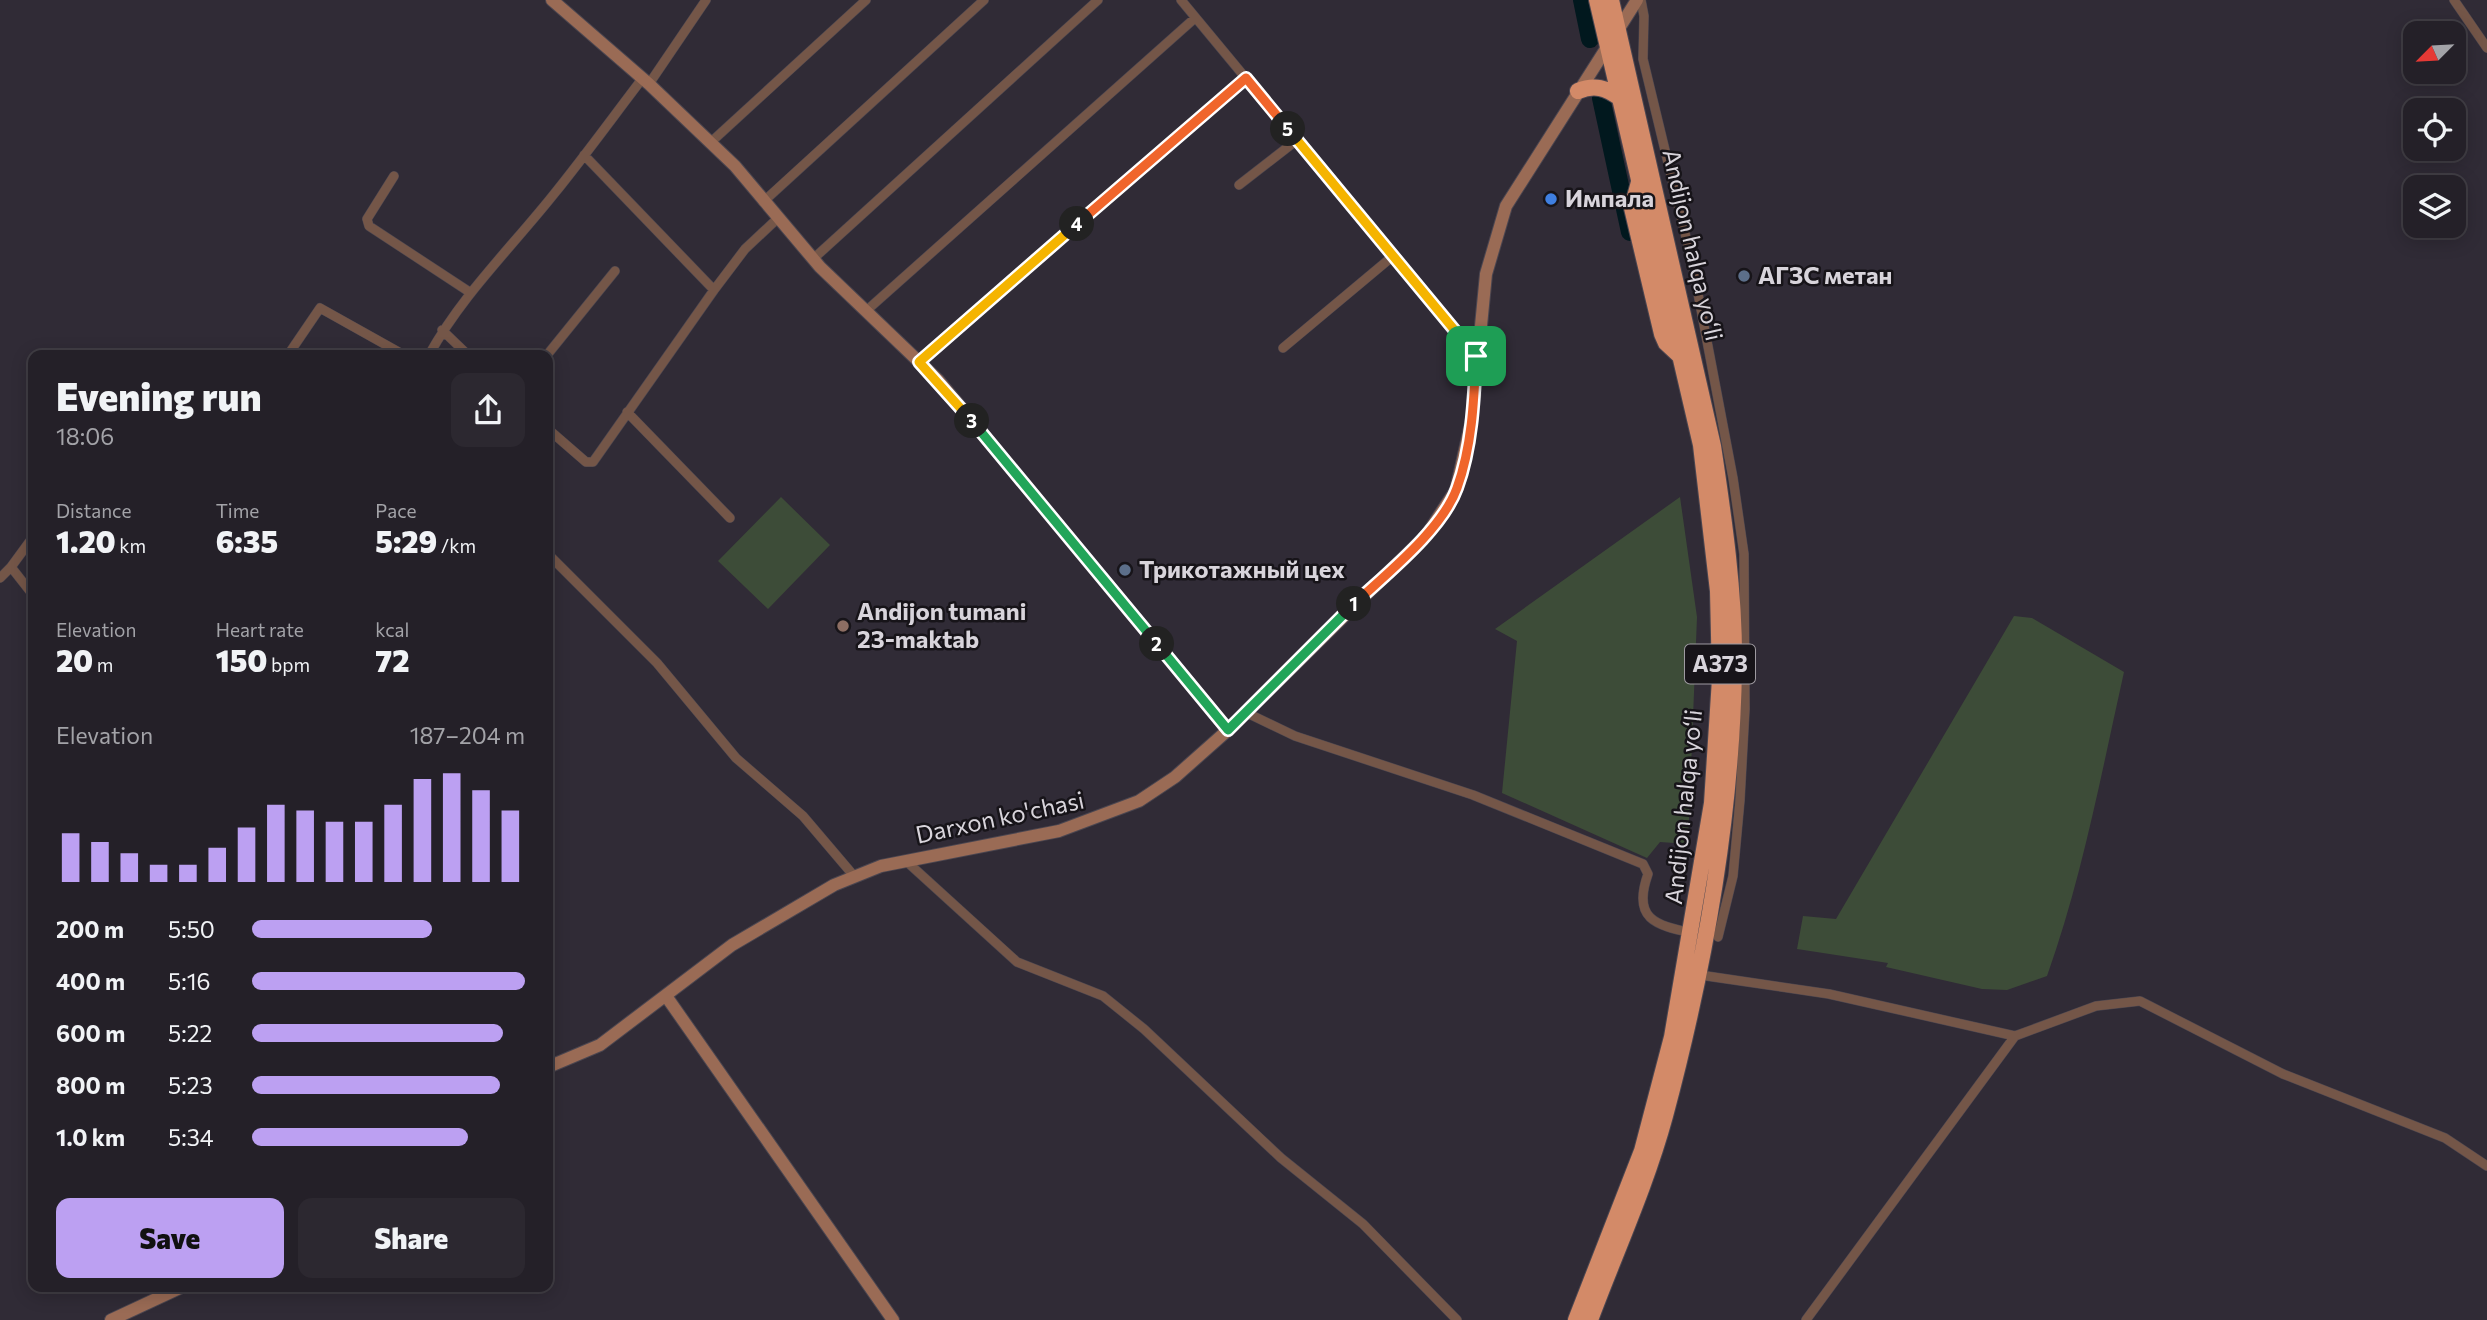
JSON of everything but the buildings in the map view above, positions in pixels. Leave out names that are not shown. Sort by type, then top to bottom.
[{"type":"highway","name":"Andijon halqa yo‘li","points":[[1576,1320],[1648,1132],[1672,1037],[1713,803],[1720,679],[1718,590],[1701,445],[1682,358],[1653,173],[1620,99],[1597,0]]},
{"type":"highway","name":"Andijon halqa yo‘li","points":[[1590,1320],[1654,1150],[1700,975],[1702,948],[1723,831],[1734,666],[1724,520],[1696,326],[1653,173],[1611,0]]},
{"type":"highway","points":[[1578,91],[1588,87],[1606,88],[1620,99]]},
{"type":"highway","points":[[1702,948],[1718,937]]},
{"type":"main road","points":[[552,0],[645,81],[735,166],[813,259],[938,380],[1228,730]]},
{"type":"main road","name":"Darxon ko'chasi","points":[[553,1065],[600,1045],[732,945],[854,876],[906,860],[1059,831],[1139,801],[1175,777],[1228,730],[1426,536],[1456,490],[1472,419],[1486,274],[1506,206],[1639,0]]},
{"type":"main road","points":[[666,996],[893,1320]]},
{"type":"main road","points":[[111,1320],[171,1292]]},
{"type":"street","points":[[432,350],[442,330],[471,293],[645,81],[706,0]]},
{"type":"street","points":[[710,143],[866,0]]},
{"type":"street","points":[[763,202],[984,0]]},
{"type":"street","points":[[813,259],[1098,0]]},
{"type":"street","points":[[1181,0],[1476,356]]},
{"type":"street","points":[[1639,0],[1644,16],[1643,59],[1653,173]]},
{"type":"street","points":[[2454,0],[2487,48]]},
{"type":"street","points":[[866,312],[1195,18]]},
{"type":"street","points":[[919,362],[1246,78]]},
{"type":"street","points":[[1239,185],[1297,139]]},
{"type":"street","points":[[584,155],[714,290]]},
{"type":"street","points":[[394,176],[369,215],[368,224],[471,293]]},
{"type":"street","points":[[553,433],[590,463],[744,249],[777,219]]},
{"type":"street","points":[[1283,348],[1393,256]]},
{"type":"street","points":[[551,350],[615,271]]},
{"type":"street","points":[[291,350],[320,308],[395,350]]},
{"type":"street","points":[[1696,326],[1744,554],[1745,709],[1733,876],[1718,937]]},
{"type":"street","points":[[442,330],[463,350]]},
{"type":"street","points":[[627,412],[730,518]]},
{"type":"street","points":[[0,578],[28,544]]},
{"type":"street","points":[[553,559],[657,663],[736,758],[803,816],[854,876]]},
{"type":"street","points":[[11,567],[28,589]]},
{"type":"street","points":[[1245,712],[1295,736],[1474,795],[1643,864],[1648,874],[1643,896],[1651,920],[1661,927],[1692,933]]},
{"type":"street","points":[[906,860],[1017,962],[1103,996],[1133,1021],[1281,1158],[1363,1224],[1457,1320]]},
{"type":"street","points":[[1700,975],[1856,999],[2015,1036],[2096,1006],[2140,1001],[2283,1074],[2445,1138],[2487,1166]]},
{"type":"street","points":[[1807,1320],[2015,1036]]},
{"type":"green space","points":[[781,497],[830,545],[768,609],[718,561]]},
{"type":"green space","points":[[1680,497],[1697,617],[1688,844],[1660,842],[1647,858],[1502,793],[1517,641],[1495,629]]},
{"type":"green space","points":[[2014,616],[2032,618],[2124,672],[2081,864],[2047,976],[2007,990],[1982,989],[1886,967],[1888,963],[1797,949],[1803,916],[1836,919]]},
{"type":"waterway","points":[[1582,0],[1590,39]]},
{"type":"waterway","points":[[1601,98],[1630,232]]},
{"type":"place","name":"Импала","points":[[1551,199]]},
{"type":"place","name":"АГЗС метан","points":[[1744,276]]},
{"type":"place","name":"Трикотажный цех","points":[[1125,570]]},
{"type":"place","name":"Andijon tumani 23-maktab","points":[[843,626]]},
{"type":"route","points":[[1246,78],[1476,356],[1472,419],[1456,490],[1426,536],[1228,730],[938,380],[919,362],[1246,78]]}]
